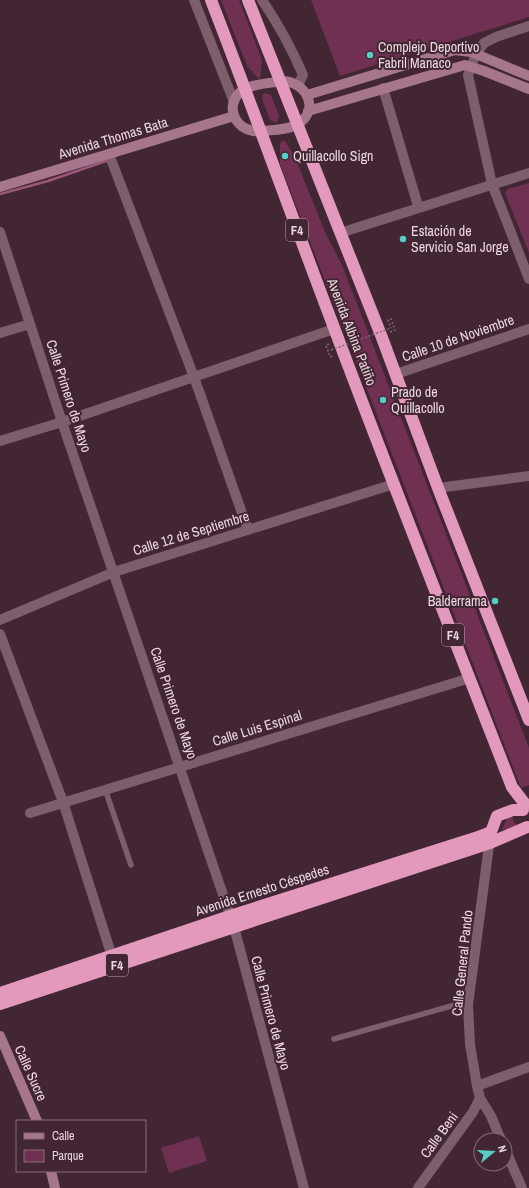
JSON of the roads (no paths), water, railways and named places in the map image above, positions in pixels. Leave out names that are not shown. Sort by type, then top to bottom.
[{"type":"highway","name":"Avenida Albina Patiño","points":[[211,0],[334,329],[512,787],[526,805]]},
{"type":"highway","name":"Avenida Albina Patiño","points":[[248,0],[296,125],[396,374],[438,488],[529,720]]},
{"type":"highway","name":"F4","points":[[526,805],[522,816],[528,828]]},
{"type":"highway","points":[[491,837],[497,816],[526,805]]},
{"type":"highway","name":"Avenida Ernesto Céspedes","points":[[0,993],[113,960],[491,837],[528,828]]},
{"type":"highway","name":"Avenida Ernesto Céspedes","points":[[0,1004],[113,960]]},
{"type":"main road","points":[[307,96],[445,52],[463,50],[529,76]]},
{"type":"main road","points":[[308,111],[465,65],[529,89]]},
{"type":"main road","points":[[280,82],[292,82],[298,85],[307,96],[309,102],[308,111],[303,120],[296,125],[260,132],[243,129],[238,124],[234,116],[234,102],[239,93],[245,89],[280,82]]},
{"type":"main road","name":"Avenida Thomas Bata","points":[[0,187],[234,116]]},
{"type":"main road","name":"Calle Sucre","points":[[0,1036],[37,1120]]},
{"type":"main road","points":[[51,1172],[55,1188]]},
{"type":"street","points":[[194,0],[234,102]]},
{"type":"street","points":[[262,0],[284,33],[303,75],[298,85]]},
{"type":"street","points":[[529,26],[496,37],[484,43],[476,54],[468,75],[492,184],[529,279]]},
{"type":"street","points":[[383,88],[418,206]]},
{"type":"street","points":[[109,154],[194,377],[248,530]]},
{"type":"street","points":[[340,233],[418,206],[529,173]]},
{"type":"street","name":"Calle Primero de Mayo","points":[[0,232],[62,422],[232,922],[304,1188]]},
{"type":"street","points":[[0,333],[30,324]]},
{"type":"street","points":[[0,441],[62,422],[334,329]]},
{"type":"street","name":"Calle 10 de Noviembre","points":[[396,374],[529,329]]},
{"type":"street","points":[[438,488],[529,476]]},
{"type":"street","name":"Calle 12 de Septiembre","points":[[0,620],[114,572],[394,484]]},
{"type":"street","points":[[0,634],[63,802],[113,960]]},
{"type":"street","name":"Calle Luis Espinal","points":[[30,813],[105,788],[470,678]]},
{"type":"street","name":"Calle General Pando","points":[[491,837],[469,1002],[470,1044],[477,1086],[480,1098],[497,1132]]},
{"type":"street","points":[[477,1086],[529,1067]]},
{"type":"street","name":"Calle Beni","points":[[418,1188],[473,1112],[480,1098]]},
{"type":"street","points":[[513,1168],[522,1188]]},
{"type":"lane","points":[[105,788],[131,865]]},
{"type":"lane","points":[[334,1039],[469,1002]]},
{"type":"waterway","points":[[0,194],[48,181],[106,161]]},
{"type":"place","name":"Complejo Deportivo Fabril Manaco","points":[[370,55]]},
{"type":"place","name":"Quillacollo Sign","points":[[285,156]]},
{"type":"place","name":"Estación de Servicio San Jorge","points":[[403,239]]},
{"type":"place","name":"Prado de Quillacollo","points":[[383,400]]},
{"type":"place","name":"Balderrama","points":[[495,601]]}]
